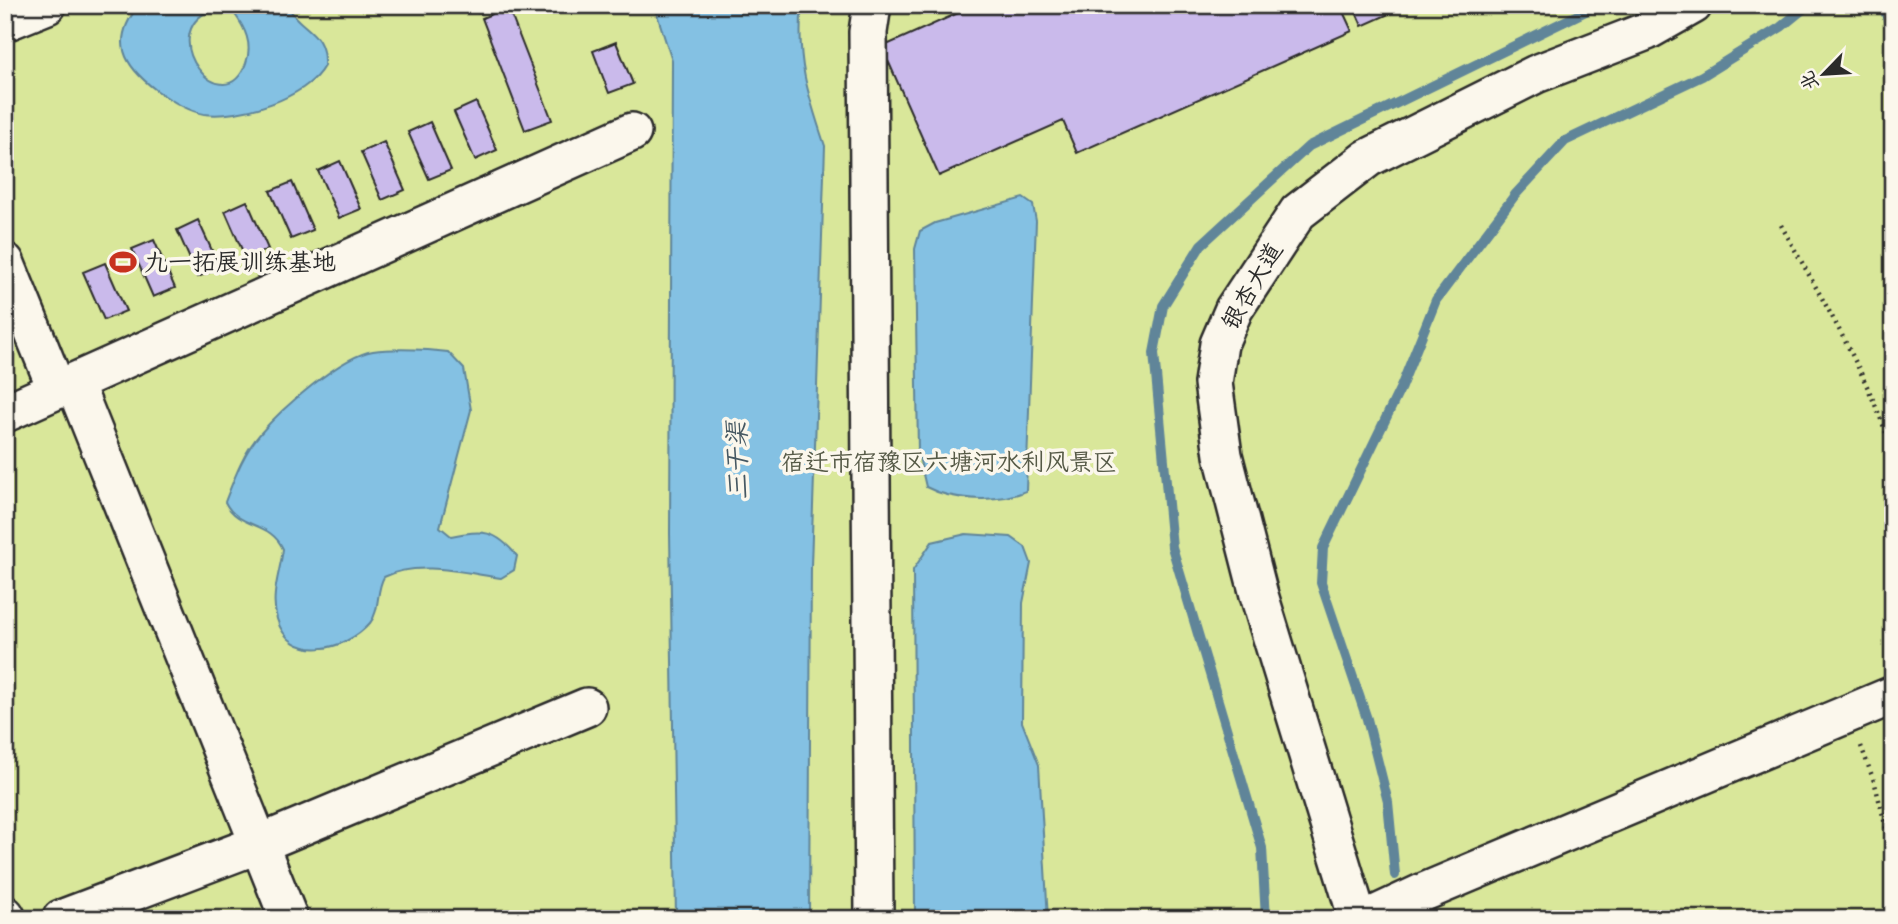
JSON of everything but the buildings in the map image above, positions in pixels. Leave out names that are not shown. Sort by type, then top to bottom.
[{"type":"street","points":[[5,22],[47,5]]},
{"type":"street","points":[[872,5],[868,32],[874,919]]},
{"type":"street","name":"银杏大道","points":[[1358,919],[1259,595],[1223,455],[1213,383],[1219,344],[1234,309],[1298,212],[1368,158],[1536,74],[1647,31],[1693,5]]},
{"type":"street","points":[[5,413],[632,132]]},
{"type":"street","points":[[5,262],[66,387],[289,919]]},
{"type":"street","points":[[1366,919],[1424,891],[1893,695]]},
{"type":"street","points":[[61,919],[258,844],[587,707]]},
{"type":"path","points":[[1781,225],[1855,359],[1881,415],[1893,453]]},
{"type":"path","points":[[1850,713],[1875,784],[1893,856]]},
{"type":"green space","name":"宿迁市宿豫区六塘河水利风景区","points":[[5,5],[1893,5],[1893,919],[5,919]]},
{"type":"water","points":[[139,5],[288,5],[292,14],[321,44],[324,66],[303,88],[271,104],[219,115],[198,113],[161,94],[128,62],[123,41],[130,18]],"holes":[[[211,10],[234,13],[247,36],[248,56],[236,79],[223,84],[210,80],[198,69],[191,54],[189,37],[195,22]]]},
{"type":"water","name":"三干渠","points":[[654,5],[802,5],[802,60],[813,110],[825,146],[811,566],[809,919],[676,919],[670,533],[672,61]]},
{"type":"water","points":[[1023,198],[1033,205],[1036,221],[1026,491],[989,499],[962,498],[937,492],[926,487],[918,453],[915,249],[920,231],[935,223]]},
{"type":"water","points":[[373,351],[448,352],[464,369],[471,410],[440,527],[451,536],[480,533],[495,536],[517,556],[514,570],[501,578],[442,569],[397,572],[384,577],[373,618],[360,633],[333,646],[306,647],[294,643],[284,633],[275,610],[275,593],[283,549],[270,533],[238,517],[225,502],[240,466],[254,441],[270,423],[312,385],[345,363]]},
{"type":"water","points":[[966,534],[1011,537],[1025,547],[1031,563],[1023,603],[1022,722],[1039,765],[1048,919],[915,919],[913,570],[932,542]]},
{"type":"waterway","points":[[1266,919],[1262,848],[1172,547],[1154,353],[1163,306],[1201,245],[1309,146],[1598,5]]},
{"type":"waterway","points":[[1395,875],[1388,802],[1367,719],[1321,583],[1323,548],[1401,387],[1436,300],[1515,195],[1565,141],[1702,76],[1781,27],[1808,5]]},
{"type":"waterway","points":[[1883,5],[1893,34]]},
{"type":"place","name":"九一拓展训练基地","points":[[123,262]]}]
